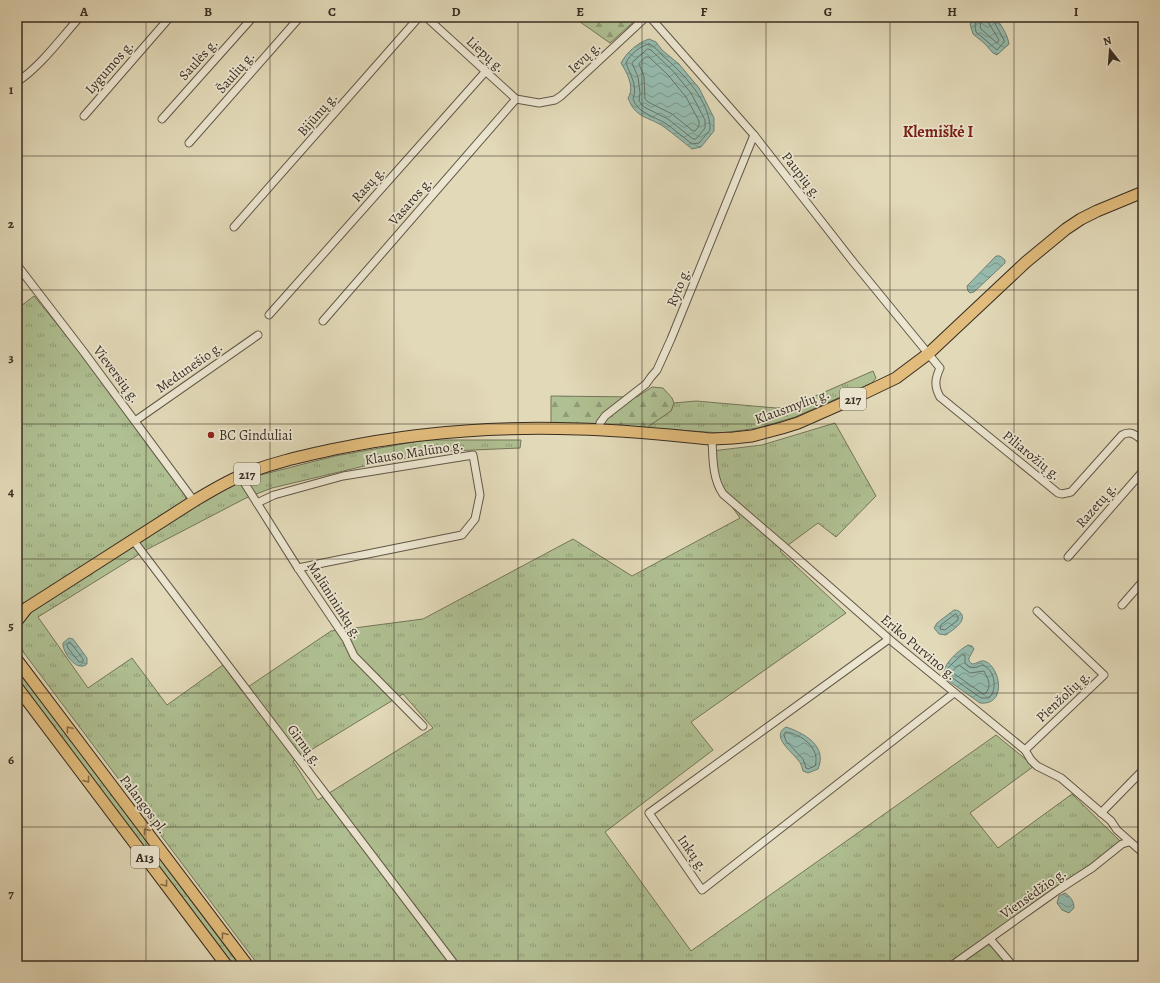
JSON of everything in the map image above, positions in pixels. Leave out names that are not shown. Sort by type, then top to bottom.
[{"type":"main road","name":"Klausmylių g.","points":[[240,476],[283,461],[361,443],[406,436],[501,429],[580,429],[712,439],[752,436],[798,423],[888,382],[914,365],[928,354],[1026,262],[1066,229],[1096,211],[1143,192]]},
{"type":"main road","name":"217","points":[[22,610],[194,501],[240,476]]},
{"type":"main road","points":[[17,621],[22,610]]},
{"type":"main road","name":"Palangos pl.","points":[[17,660],[248,966]]},
{"type":"main road","name":"A13","points":[[17,687],[227,966]]},
{"type":"street","points":[[17,82],[25,77],[46,56],[80,17]]},
{"type":"street","name":"Lygumos g.","points":[[84,116],[170,17]]},
{"type":"street","name":"Saulės g.","points":[[162,119],[253,17]]},
{"type":"street","name":"Šaulių g.","points":[[189,143],[300,17]]},
{"type":"street","name":"Bijūnų g.","points":[[234,227],[419,17]]},
{"type":"street","name":"Liepų g.","points":[[426,17],[516,99]]},
{"type":"street","name":"Ievų g.","points":[[516,99],[533,102],[545,102],[561,96],[646,17]]},
{"type":"street","name":"Paupių g.","points":[[650,17],[754,135],[854,263],[928,354]]},
{"type":"street","name":"Rasų g.","points":[[269,315],[486,71]]},
{"type":"street","name":"Vasaros g.","points":[[322,321],[516,99]]},
{"type":"street","name":"Ryto g.","points":[[599,430],[600,423],[605,416],[646,384],[657,370],[754,135]]},
{"type":"street","name":"Vieversių g.","points":[[17,265],[194,501]]},
{"type":"street","name":"Medunešio g.","points":[[135,421],[258,335]]},
{"type":"street","name":"Piliarožių g.","points":[[928,354],[940,368],[935,384],[940,397],[1058,493],[1067,494],[1071,492],[1122,435],[1130,432],[1143,441]]},
{"type":"street","name":"Eriko Purvino g.","points":[[712,439],[717,486],[723,494],[888,639],[1025,750],[1037,766],[1061,778],[1111,821],[1117,830],[1143,853]]},
{"type":"street","name":"Klauso Malūno g.","points":[[257,503],[274,495],[344,476],[473,455],[480,495],[475,519],[462,535],[298,568]]},
{"type":"street","name":"Razetų g.","points":[[1068,557],[1143,471]]},
{"type":"street","name":"Malūnininkų g.","points":[[240,476],[298,568],[346,639],[354,656],[423,726]]},
{"type":"street","name":"Girnų g.","points":[[133,540],[456,966]]},
{"type":"street","points":[[1122,605],[1143,581]]},
{"type":"street","name":"Pienžolių g.","points":[[1025,750],[1104,675],[1037,611]]},
{"type":"street","name":"Inkų g.","points":[[888,639],[649,813],[702,890],[954,693]]},
{"type":"street","points":[[1101,813],[1143,770]]},
{"type":"street","name":"Viensėdžio g.","points":[[951,966],[1058,890],[1092,868],[1122,844],[1129,842]]},
{"type":"street","points":[[990,938],[1013,966]]},
{"type":"green space","points":[[573,17],[639,17],[610,43]]},
{"type":"green space","points":[[34,296],[88,362],[184,491],[186,499],[185,502],[17,608],[17,309]]},
{"type":"green space","points":[[873,371],[876,378],[872,383],[795,417],[758,428],[722,433],[646,428],[671,411],[674,403],[696,401],[776,408],[790,407]]},
{"type":"green space","points":[[652,387],[663,388],[672,398],[674,403],[671,411],[646,428],[551,424],[551,396],[637,397]]},
{"type":"green space","points":[[835,423],[876,496],[836,537],[818,523],[780,551],[846,613],[691,722],[713,750],[605,832],[691,951],[996,735],[1034,766],[970,813],[998,848],[1072,794],[1122,843],[986,939],[1008,966],[259,966],[24,653],[20,643],[18,634],[25,616],[211,495],[245,479],[335,456],[425,440],[521,440],[520,448],[450,451],[377,463],[272,488],[246,498],[146,550],[38,617],[88,688],[132,658],[167,705],[223,665],[242,691],[331,631],[423,619],[573,539],[632,576],[740,518],[717,486],[712,451],[762,445]],"holes":[[[403,694],[433,728],[318,800],[293,761]]]},
{"type":"green space","points":[[17,668],[240,966],[234,966],[17,679]]},
{"type":"water","points":[[975,17],[995,17],[1004,29],[1009,44],[997,55],[973,34],[970,24]]},
{"type":"water","points":[[649,39],[656,42],[662,50],[679,64],[699,88],[714,118],[714,131],[701,147],[692,149],[658,123],[639,114],[631,105],[628,98],[631,89],[629,80],[621,63],[633,48]]},
{"type":"water","points":[[996,256],[1000,256],[1005,260],[1005,263],[974,292],[970,293],[967,286]]},
{"type":"water","points":[[954,610],[959,611],[962,615],[960,624],[946,635],[939,634],[934,628],[937,623]]},
{"type":"water","points":[[69,638],[73,639],[87,658],[87,664],[79,666],[75,664],[68,656],[63,647],[63,643]]},
{"type":"water","points":[[968,645],[972,646],[974,649],[969,661],[972,664],[984,661],[990,664],[997,677],[998,692],[995,698],[989,702],[980,703],[946,679],[944,675],[944,670],[950,660]]},
{"type":"water","points":[[786,727],[807,737],[817,747],[820,754],[818,769],[808,773],[803,771],[800,762],[781,739],[780,735]]},
{"type":"water","points":[[1065,893],[1072,900],[1074,906],[1069,913],[1062,910],[1057,903],[1059,896]]},
{"type":"place","name":"BC Ginduliai","points":[[211,435]]},
{"type":"district","name":"Klemiškė I","points":[[938,131]]}]
